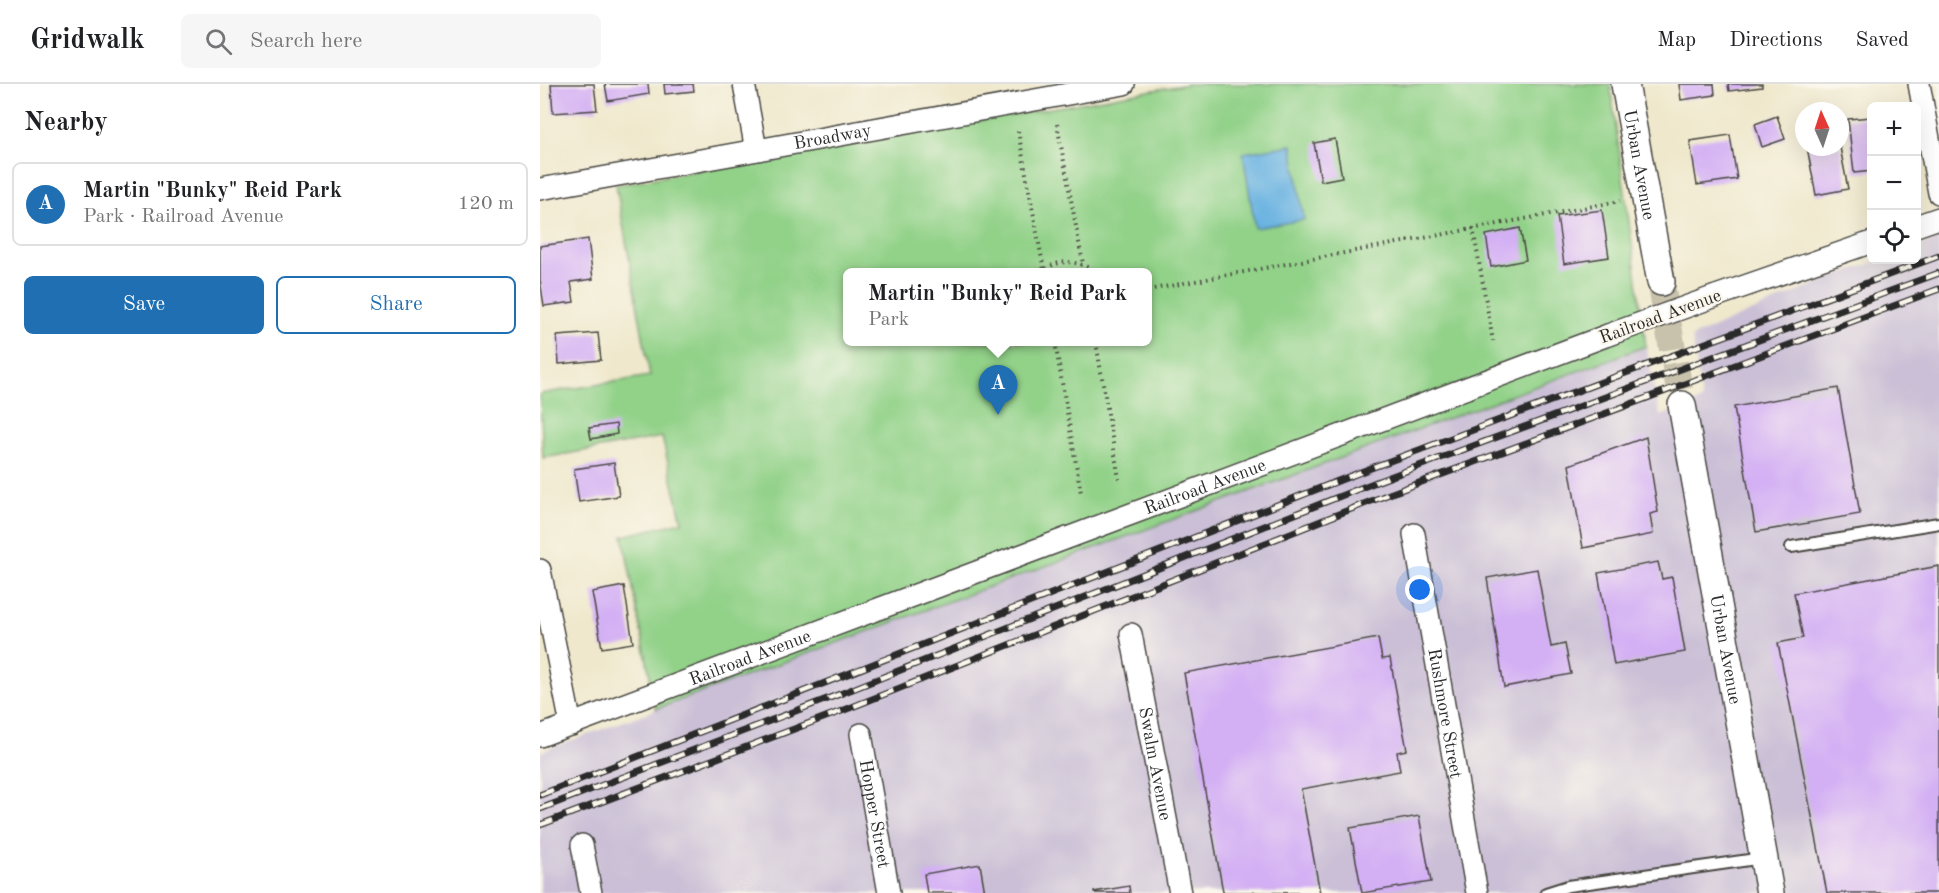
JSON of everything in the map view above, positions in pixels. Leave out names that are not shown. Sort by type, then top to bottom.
[{"type":"street","points":[[744,84],[756,150]]},
{"type":"street","name":"Broadway","points":[[540,189],[756,150],[1038,92],[1124,84]]},
{"type":"street","name":"Urban Avenue","points":[[1625,84],[1660,282]]},
{"type":"street","points":[[1919,84],[1939,193]]},
{"type":"street","points":[[1921,225],[1939,218]]},
{"type":"street","name":"Railroad Avenue","points":[[540,736],[1608,335],[1867,244]]},
{"type":"street","name":"Urban Avenue","points":[[1682,405],[1770,893]]},
{"type":"street","name":"Rushmore Street","points":[[1414,534],[1477,893]]},
{"type":"street","points":[[540,570],[546,638],[571,725]]},
{"type":"street","name":"Swalm Avenue","points":[[1131,634],[1180,893]]},
{"type":"street","name":"Hopper Street","points":[[861,734],[889,893]]},
{"type":"street","points":[[582,845],[591,893]]},
{"type":"lane","points":[[1791,547],[1939,523]]},
{"type":"lane","points":[[1546,893],[1579,885],[1763,858]]},
{"type":"path","points":[[1058,124],[1083,264]]},
{"type":"path","points":[[1018,131],[1041,268]]},
{"type":"path","points":[[1152,289],[1621,200]]},
{"type":"path","points":[[1473,228],[1493,340]]},
{"type":"path","points":[[1048,268],[1061,262],[1083,264],[1089,268]]},
{"type":"path","points":[[1058,346],[1081,493]]},
{"type":"path","points":[[1097,346],[1119,479]]},
{"type":"shaded area","points":[[1939,238],[1939,893],[540,893],[540,752],[1646,346],[1660,416],[1702,400],[1692,337],[1825,280],[1870,264],[1921,264],[1921,245]]},
{"type":"green space","points":[[1188,84],[1610,84],[1646,346],[656,709],[623,536],[682,522],[662,437],[543,458],[540,394],[650,376],[616,185]]},
{"type":"water","points":[[1292,145],[1304,220],[1255,228],[1243,153]]},
{"type":"building","points":[[551,84],[594,84],[597,110],[553,113]]},
{"type":"building","points":[[605,84],[648,84],[649,94],[608,101]]},
{"type":"building","points":[[664,84],[693,84],[694,91],[665,94]]},
{"type":"building","points":[[1679,84],[1714,84],[1715,95],[1681,100]]},
{"type":"building","points":[[1728,84],[1762,84],[1762,87],[1729,91]]},
{"type":"building","points":[[1777,116],[1785,139],[1762,147],[1755,124]]},
{"type":"building","points":[[1867,117],[1867,172],[1854,173],[1849,119]]},
{"type":"building","points":[[1730,135],[1737,179],[1697,185],[1690,141]]},
{"type":"building","points":[[1335,139],[1342,177],[1321,181],[1314,143]]},
{"type":"building","points":[[1809,156],[1842,156],[1848,189],[1816,195]]},
{"type":"building","points":[[1602,210],[1609,257],[1564,264],[1557,216]]},
{"type":"building","points":[[1520,228],[1526,260],[1491,267],[1486,235]]},
{"type":"building","points":[[588,239],[593,279],[571,282],[574,302],[544,306],[540,279],[540,246]]},
{"type":"building","points":[[598,333],[601,360],[559,364],[557,336]]},
{"type":"building","points":[[1838,388],[1860,514],[1756,532],[1734,407]]},
{"type":"building","points":[[616,424],[617,434],[591,439],[589,428]]},
{"type":"building","points":[[1646,437],[1658,512],[1650,514],[1653,534],[1583,548],[1569,465]]},
{"type":"building","points":[[614,463],[619,496],[579,502],[574,469]]},
{"type":"building","points":[[1658,562],[1662,579],[1672,577],[1685,652],[1614,665],[1598,573]]},
{"type":"building","points":[[1939,566],[1939,893],[1827,893],[1778,643],[1803,638],[1794,593]]},
{"type":"building","points":[[1537,569],[1551,647],[1565,644],[1571,674],[1504,687],[1487,578]]},
{"type":"building","points":[[624,586],[633,643],[602,648],[592,592]]},
{"type":"building","points":[[1378,638],[1382,659],[1390,658],[1407,750],[1397,752],[1400,771],[1301,789],[1320,893],[1223,892],[1184,673]]},
{"type":"building","points":[[1419,816],[1431,882],[1362,893],[1350,828]]},
{"type":"building","points":[[980,864],[985,893],[927,893],[924,874]]},
{"type":"building","points":[[1129,886],[1130,893],[1094,893],[1094,892]]},
{"type":"tunnel","points":[[1661,282],[1682,405]]},
{"type":"railway","points":[[540,795],[1371,468],[1939,256]]},
{"type":"railway","points":[[540,809],[840,694],[1376,482],[1939,273]]},
{"type":"railway","points":[[540,825],[847,709],[1384,496],[1939,289]]},
{"type":"place","name":"Martin \"Bunky\" Reid Park","points":[[998,415]]}]
